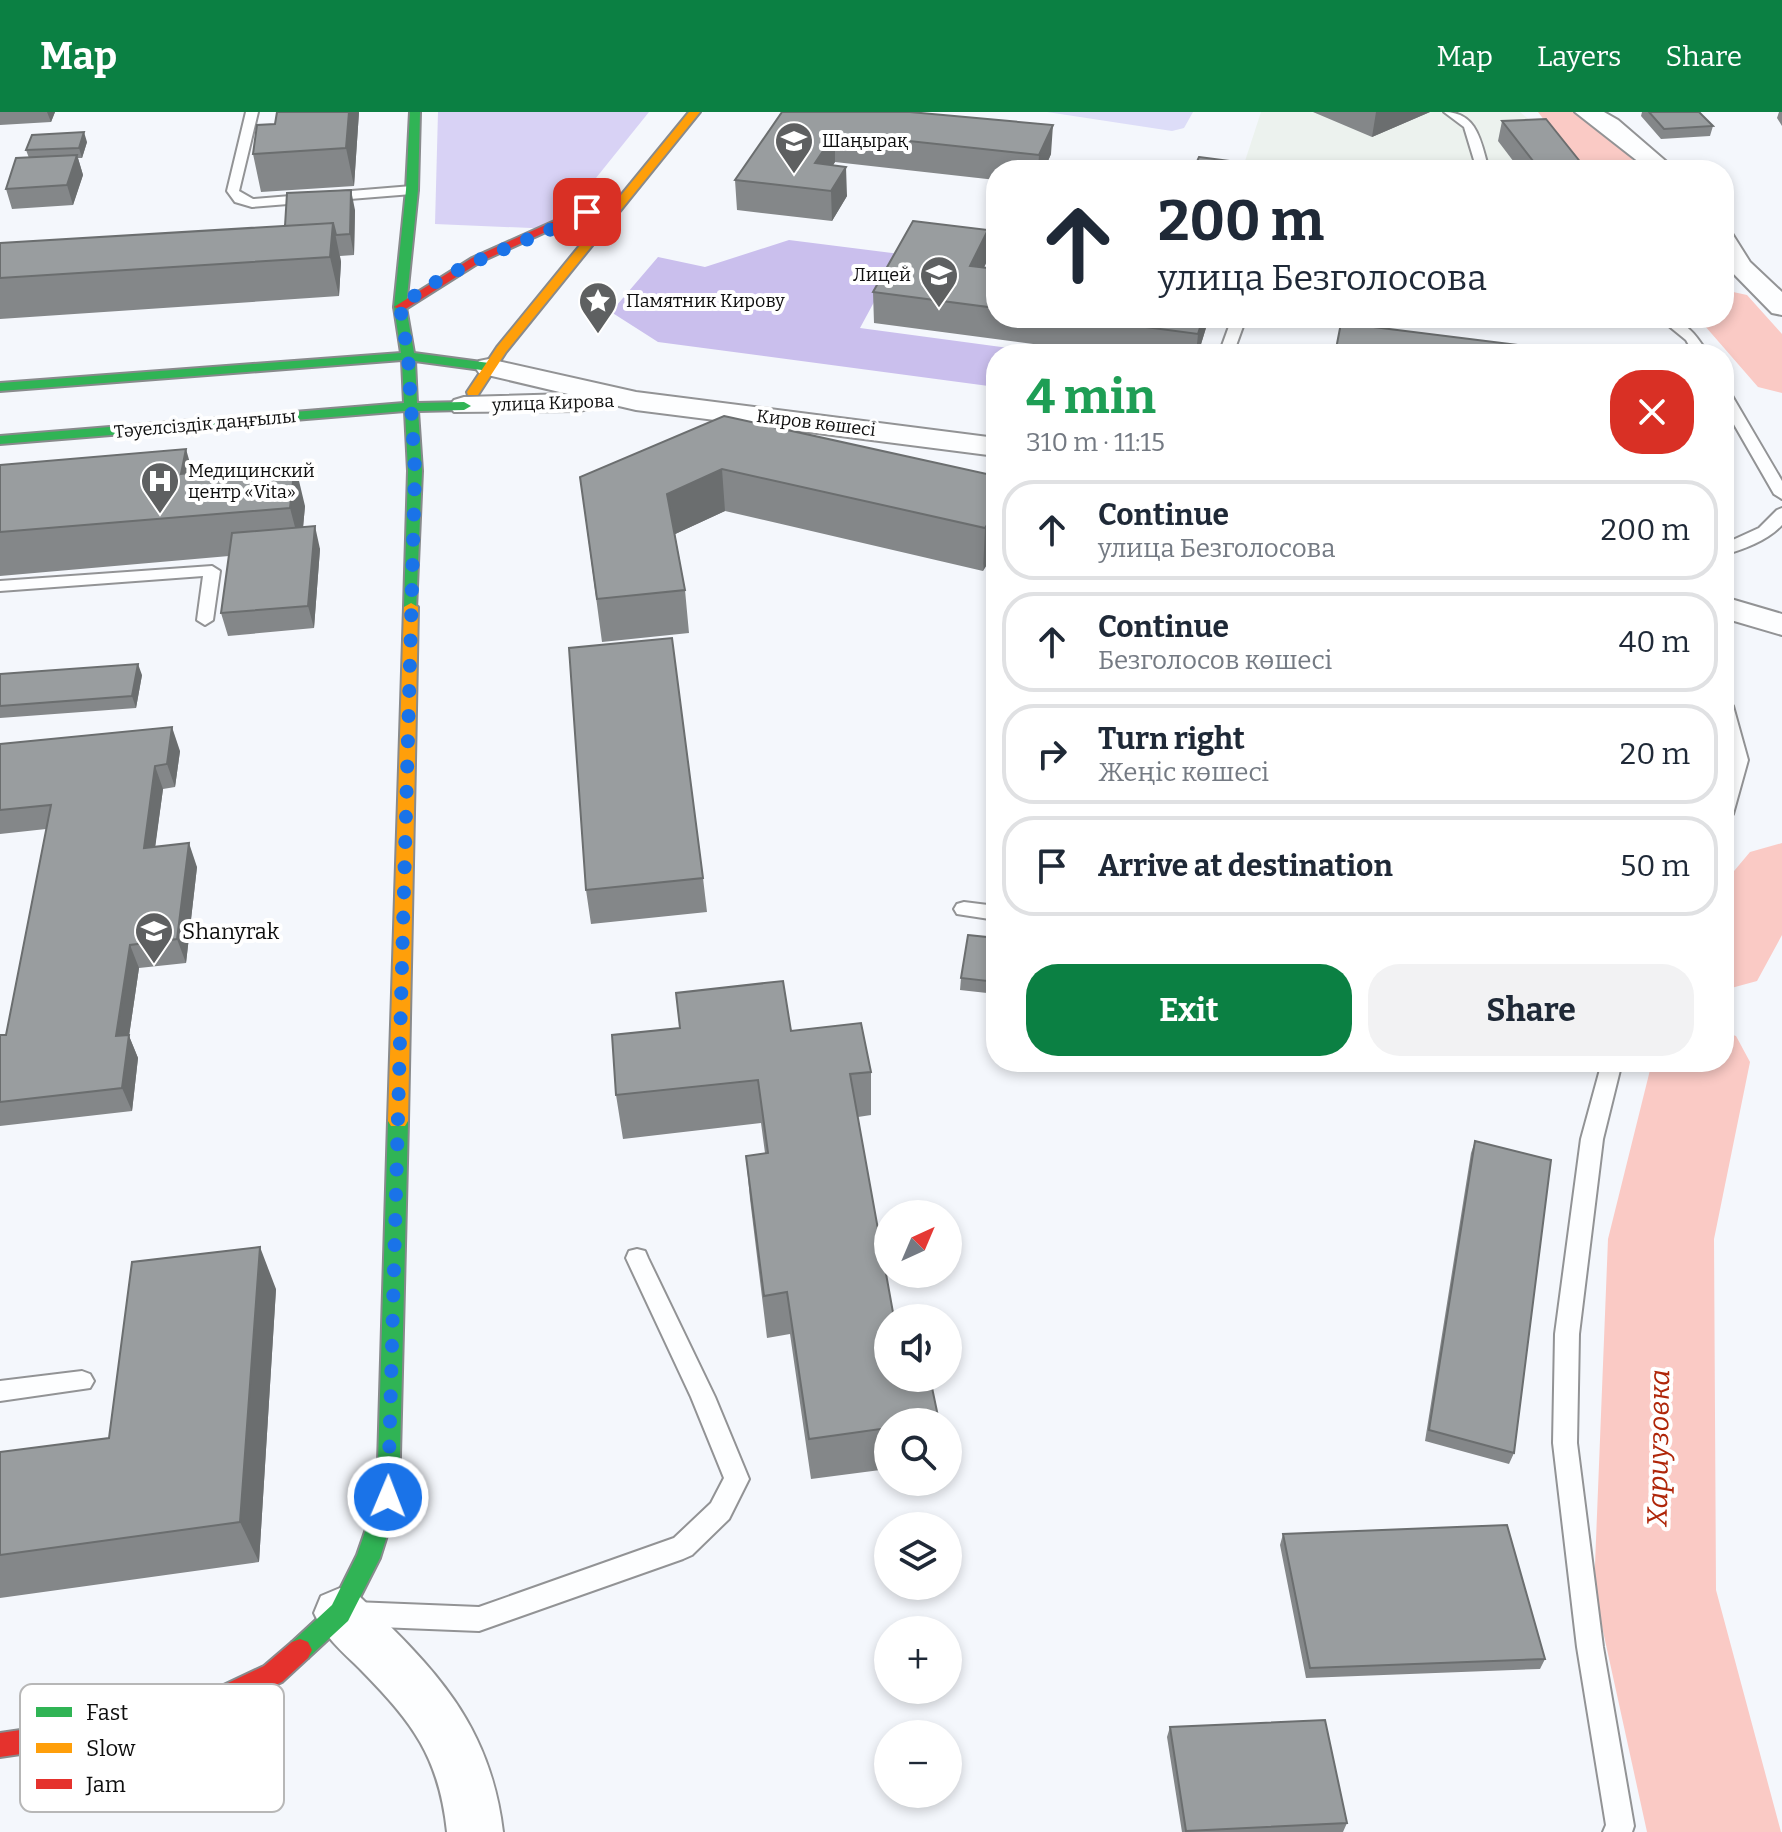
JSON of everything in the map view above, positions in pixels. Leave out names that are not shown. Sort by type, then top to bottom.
[{"type":"street","points":[[252,1684],[273,1674],[340,1613],[368,1558],[388,1497],[415,471],[408,356],[400,307],[412,190],[415,112]]},
{"type":"street","points":[[415,471],[489,367],[695,112]]},
{"type":"street","points":[[1587,112],[1610,125],[1652,160]]},
{"type":"street","points":[[400,307],[423,288],[570,221],[630,189]]},
{"type":"street","points":[[1734,257],[1739,266],[1782,307]]},
{"type":"street","points":[[0,387],[408,356],[489,367]]},
{"type":"street","name":"улица Кирова","points":[[489,367],[636,401]]},
{"type":"street","name":"улица Кирова","points":[[464,406],[636,401]]},
{"type":"street","name":"Киров көшесі","points":[[636,401],[986,446]]},
{"type":"street","name":"Тәуелсіздік даңғылы","points":[[0,440],[409,407],[464,406]]},
{"type":"street","points":[[1734,610],[1782,625]]},
{"type":"street","points":[[340,1613],[426,1698],[457,1747],[474,1810],[475,1832]]},
{"type":"street","points":[[0,1745],[20,1742]]},
{"type":"lane","points":[[252,112],[233,191],[239,199],[252,203],[412,190]]},
{"type":"lane","points":[[1450,112],[1469,125],[1480,160]]},
{"type":"lane","points":[[1679,328],[1695,344]]},
{"type":"lane","points":[[1734,411],[1782,494]]},
{"type":"lane","points":[[1734,546],[1754,538],[1778,522],[1782,513]]},
{"type":"lane","points":[[0,586],[212,571],[205,620]]},
{"type":"lane","points":[[1734,742],[1739,760],[1734,778]]},
{"type":"lane","points":[[964,909],[986,912]]},
{"type":"lane","points":[[1609,1072],[1592,1139],[1567,1334],[1565,1443],[1590,1647],[1620,1826],[1617,1832]]},
{"type":"lane","points":[[340,1613],[479,1619],[683,1547],[720,1511],[737,1479],[703,1397],[637,1258]]},
{"type":"lane","points":[[0,1391],[82,1381]]},
{"type":"shaded area","points":[[438,112],[649,112],[555,229],[435,224]]},
{"type":"shaded area","points":[[1047,112],[1193,112],[1184,128],[1172,131]]},
{"type":"shaded area","points":[[1261,112],[1520,112],[1555,141],[1567,160],[1245,160]]},
{"type":"shaded area","points":[[789,240],[900,254],[860,328],[986,345],[986,386],[658,342],[611,312],[658,257],[705,267]]},
{"type":"building","points":[[277,112],[349,112],[346,148],[253,154],[257,125],[275,124]]},
{"type":"building","points":[[782,112],[910,112],[1053,125],[1039,155],[835,133],[815,163],[846,167],[831,191],[735,180]]},
{"type":"building","points":[[1649,112],[1699,112],[1713,126],[1664,129]]},
{"type":"building","points":[[1546,119],[1579,160],[1532,160],[1502,121]]},
{"type":"building","points":[[84,132],[79,148],[26,150],[32,135]]},
{"type":"building","points":[[77,155],[67,185],[6,189],[16,158]]},
{"type":"building","points":[[351,190],[350,234],[336,235],[333,223],[285,226],[287,193]]},
{"type":"building","points":[[913,221],[986,230],[970,266],[986,268],[986,307],[873,292]]},
{"type":"building","points":[[333,223],[330,257],[0,278],[0,243]]},
{"type":"building","points":[[1153,328],[1200,328],[1198,334]]},
{"type":"building","points":[[1340,328],[1381,328],[1510,344],[1337,344]]},
{"type":"building","points":[[724,416],[986,474],[986,526],[722,469],[667,494],[685,590],[597,599],[580,477]]},
{"type":"building","points":[[186,449],[181,474],[295,464],[290,508],[0,532],[0,465]]},
{"type":"building","points":[[315,526],[308,606],[221,613],[232,533]]},
{"type":"building","points":[[672,638],[703,878],[586,890],[569,648]]},
{"type":"building","points":[[138,664],[132,696],[0,706],[0,674]]},
{"type":"building","points":[[172,727],[167,764],[155,766],[144,848],[189,843],[177,939],[130,945],[116,1036],[129,1035],[122,1088],[0,1102],[0,1035],[6,1035],[51,805],[0,810],[0,744]]},
{"type":"building","points":[[968,935],[986,937],[986,981],[961,978]]},
{"type":"building","points":[[783,981],[791,1031],[861,1023],[871,1072],[850,1074],[874,1207],[874,1288],[889,1288],[891,1304],[874,1304],[874,1392],[933,1392],[936,1408],[874,1408],[874,1430],[809,1439],[787,1292],[764,1296],[746,1156],[768,1153],[758,1080],[616,1095],[612,1035],[680,1028],[676,993]]},
{"type":"building","points":[[1475,1141],[1551,1160],[1514,1453],[1429,1430]]},
{"type":"building","points":[[260,1247],[240,1522],[0,1555],[0,1452],[109,1438],[132,1262]]},
{"type":"building","points":[[1507,1525],[1545,1659],[1310,1668],[1283,1534]]},
{"type":"building","points":[[1325,1720],[1347,1823],[1186,1831],[1170,1727]]},
{"type":"waterway","name":"Хариузовка","points":[[1565,112],[1604,160]]},
{"type":"waterway","name":"Хариузовка","points":[[1734,320],[1782,373]]},
{"type":"waterway","name":"Хариузовка","points":[[1734,932],[1782,874]]},
{"type":"waterway","name":"Хариузовка","points":[[1699,1072],[1661,1239],[1655,1590],[1714,1832]]},
{"type":"traffic: fast","points":[[411,607],[415,471],[408,356],[400,307],[412,190],[415,112]]},
{"type":"traffic: fast","points":[[0,387],[408,356],[489,367]]},
{"type":"traffic: fast","points":[[0,440],[409,407],[464,406]]},
{"type":"traffic: fast","points":[[300,1650],[340,1613],[368,1558],[388,1497],[398,1121]]},
{"type":"traffic: slow","points":[[473,392],[501,350],[695,112]]},
{"type":"traffic: slow","points":[[398,1121],[411,607]]},
{"type":"traffic: jam","points":[[400,307],[476,260],[614,198]]},
{"type":"traffic: jam","points":[[252,1684],[273,1674],[300,1650]]},
{"type":"traffic: jam","points":[[0,1745],[20,1742]]},
{"type":"place","name":"Шаңырақ","points":[[794,175]]},
{"type":"place","name":"Лицей","points":[[939,309]]},
{"type":"place","name":"Памятник Кирову","points":[[598,335]]},
{"type":"place","name":"Медицинский центр «Vita»","points":[[160,515]]},
{"type":"place","name":"Shanyrak","points":[[154,965]]},
{"type":"route","points":[[388,1497],[415,471],[408,356],[400,307],[423,288],[587,212]]}]
